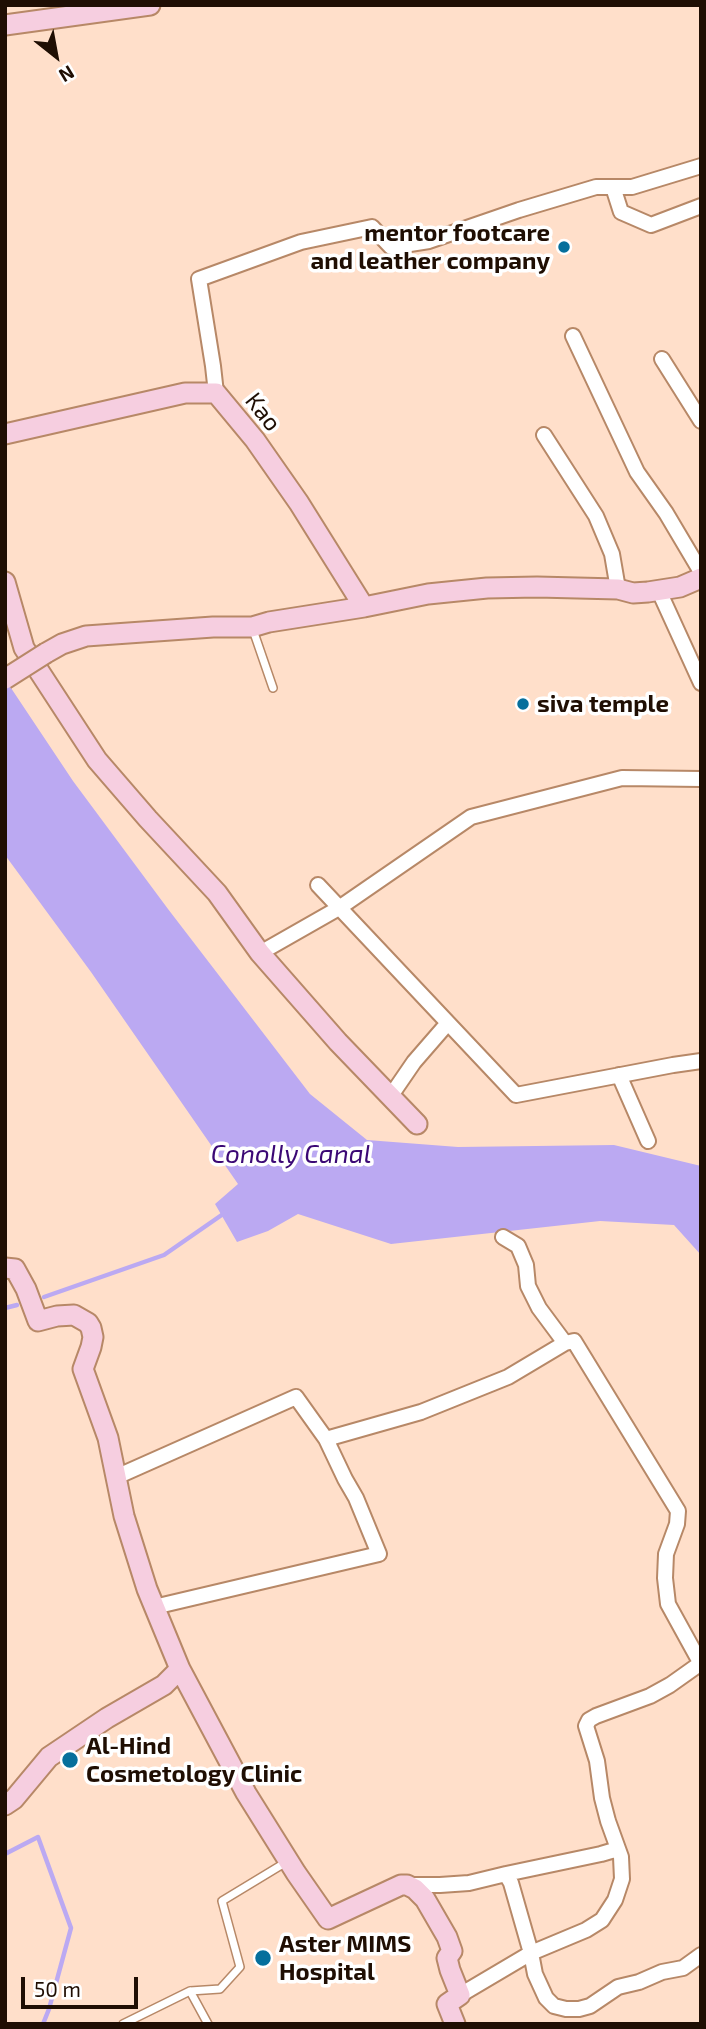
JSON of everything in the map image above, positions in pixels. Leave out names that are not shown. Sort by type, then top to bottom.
[{"type":"street","points":[[5,25],[150,5]]},
{"type":"street","points":[[216,393],[199,279],[301,242],[372,227],[391,247],[429,241],[596,187],[632,187],[701,166]]},
{"type":"street","points":[[613,187],[621,212],[650,225],[701,206]]},
{"type":"street","points":[[573,336],[637,472],[666,513],[701,572]]},
{"type":"street","points":[[662,359],[701,421]]},
{"type":"street","name":"Kao","points":[[5,434],[185,393],[216,393],[255,440],[292,492],[364,607]]},
{"type":"street","points":[[544,435],[596,516],[612,554],[618,589]]},
{"type":"street","points":[[5,679],[62,644],[86,636],[213,626],[252,626],[428,594],[487,588],[618,589],[633,593],[680,587],[701,578]]},
{"type":"street","points":[[5,582],[24,648],[97,760],[217,893],[260,953],[338,1042],[417,1124]]},
{"type":"street","points":[[659,590],[701,683]]},
{"type":"street","points":[[260,953],[339,908],[471,817],[622,778],[701,779]]},
{"type":"street","points":[[318,885],[516,1095],[701,1061]]},
{"type":"street","points":[[390,1097],[414,1062],[447,1024]]},
{"type":"street","points":[[619,1075],[648,1141]]},
{"type":"street","points":[[503,1237],[518,1246],[526,1265],[528,1286],[539,1308],[565,1343]]},
{"type":"street","points":[[5,1268],[15,1269],[38,1321],[74,1315],[88,1323],[91,1328],[93,1337],[83,1369],[108,1438],[124,1516],[154,1606],[180,1669],[246,1793],[328,1919],[401,1885],[469,1883],[618,1849]]},
{"type":"street","points":[[326,1439],[421,1412],[508,1377],[565,1343],[574,1341],[678,1511],[677,1524],[666,1554],[668,1604],[700,1663],[650,1696],[589,1720],[586,1726],[597,1761],[608,1821],[621,1857],[622,1879],[615,1900],[602,1920],[586,1930],[531,1953],[447,2004],[456,2024]]},
{"type":"street","points":[[116,1477],[296,1397],[326,1439],[356,1498],[379,1554],[154,1606]]},
{"type":"street","points":[[5,1805],[14,1799],[49,1757],[107,1718],[164,1685],[180,1669]]},
{"type":"street","points":[[506,1874],[511,1883],[535,1974],[546,1998],[554,2006],[566,2009],[590,2006],[618,1987],[683,1968],[701,1955]]},
{"type":"street","points":[[407,1885],[425,1899],[447,1937],[452,1951],[447,1958],[460,1994]]},
{"type":"lane","points":[[252,626],[273,688]]},
{"type":"lane","points":[[123,2024],[190,1991],[220,1989],[240,1967],[222,1901],[288,1861]]},
{"type":"lane","points":[[190,1991],[208,2024]]},
{"type":"water","name":"Conolly Canal","points":[[5,679],[73,781],[310,1094],[367,1140],[458,1147],[614,1145],[701,1166],[701,1255],[674,1225],[600,1221],[391,1244],[298,1214],[268,1231],[237,1242],[215,1204],[238,1184],[91,972],[5,855]]},
{"type":"waterway","points":[[44,1297],[164,1255],[226,1212]]},
{"type":"waterway","points":[[5,1308],[17,1305]]},
{"type":"waterway","points":[[5,1854],[38,1837],[71,1928],[43,2024]]},
{"type":"place","name":"mentor footcare and leather company","points":[[564,247]]},
{"type":"place","name":"siva temple","points":[[523,704]]},
{"type":"place","name":"Al-Hind Cosmetology Clinic","points":[[70,1760]]},
{"type":"place","name":"Aster MIMS Hospital","points":[[263,1958]]}]
